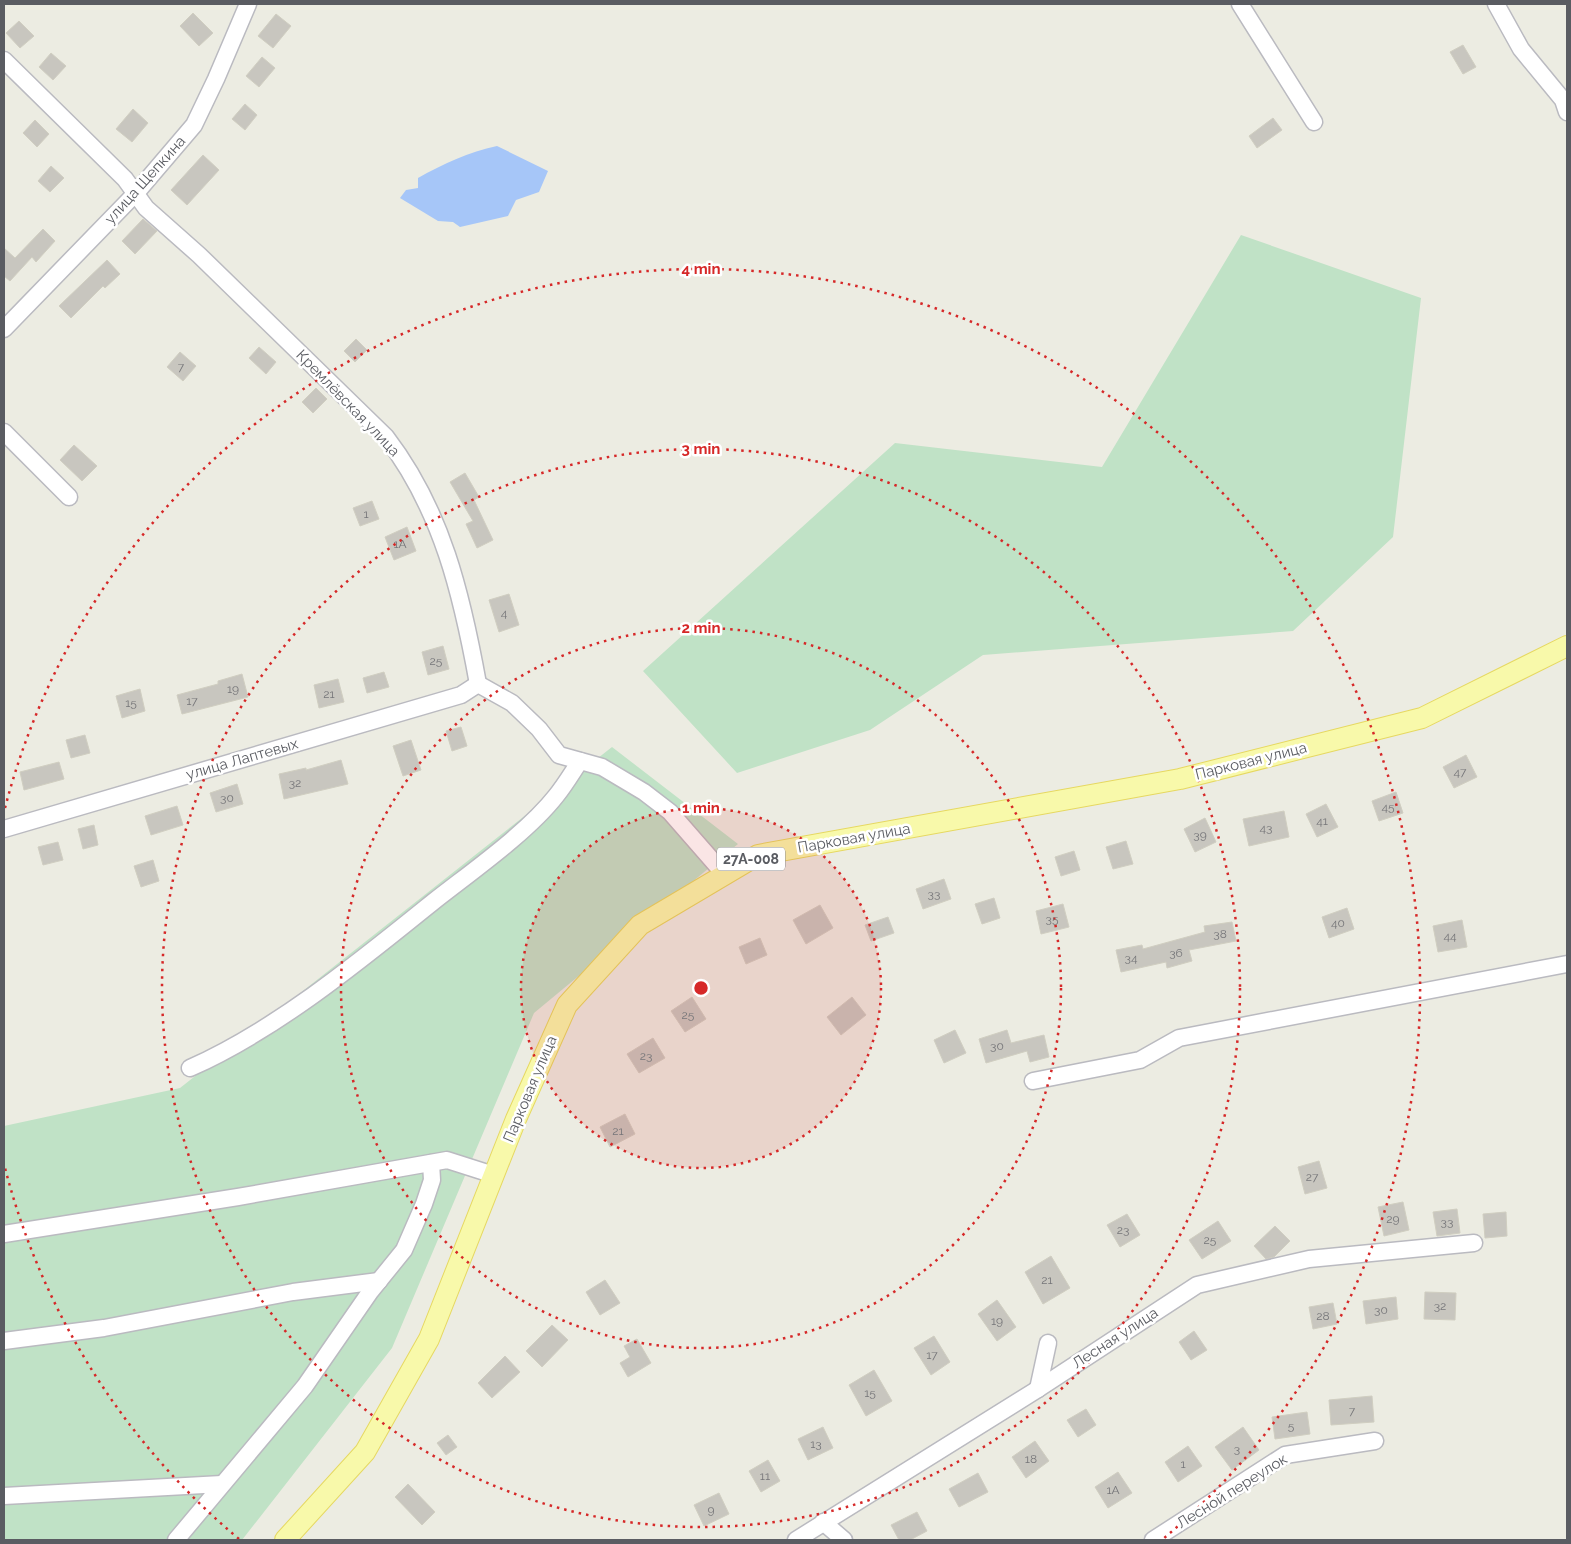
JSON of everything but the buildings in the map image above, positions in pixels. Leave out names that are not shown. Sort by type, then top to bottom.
[{"type":"main road","name":"Парковая улица","points":[[285,1540],[365,1452],[429,1339],[494,1175],[567,1005],[640,925],[758,855],[1180,779],[1422,718],[1564,651]]},
{"type":"street","name":"улица Щепкина","points":[[4,330],[136,193],[194,124],[216,79],[248,4]]},
{"type":"street","points":[[1240,4],[1314,122]]},
{"type":"street","points":[[1496,4],[1521,49],[1563,100],[1567,112]]},
{"type":"street","name":"Кремлёвская улица","points":[[4,60],[125,179],[146,208],[199,255],[379,430],[404,461],[434,516],[449,559],[478,684]]},
{"type":"street","points":[[4,432],[69,497]]},
{"type":"street","points":[[478,684],[512,703],[539,729],[559,755],[602,767],[644,792],[663,807],[701,846],[725,875]]},
{"type":"street","name":"улица Лаптевых","points":[[5,824],[461,695],[478,684]]},
{"type":"street","points":[[190,1068],[217,1056],[320,990],[402,927],[520,832],[556,797],[580,761]]},
{"type":"street","points":[[1033,1081],[1140,1060],[1179,1038],[1567,964]]},
{"type":"street","points":[[4,1234],[238,1197],[447,1160],[494,1175]]},
{"type":"street","points":[[176,1540],[305,1386],[379,1281],[404,1250],[432,1180],[431,1163]]},
{"type":"street","name":"Лесная улица","points":[[796,1540],[1038,1389],[1198,1285],[1309,1259],[1474,1243]]},
{"type":"street","points":[[4,1341],[104,1328],[293,1292],[379,1281]]},
{"type":"street","points":[[1038,1389],[1048,1343]]},
{"type":"street","name":"Лесной переулок","points":[[1152,1540],[1286,1455],[1375,1441]]},
{"type":"street","points":[[4,1496],[222,1484]]},
{"type":"street","points":[[823,1522],[844,1540]]},
{"type":"green space","points":[[1241,235],[1421,298],[1393,537],[1293,631],[983,655],[870,730],[737,773],[643,671],[895,443],[1102,467]]},
{"type":"green space","points":[[612,747],[738,844],[534,1013],[392,1348],[242,1540],[4,1540],[4,1126],[180,1088]]},
{"type":"water","points":[[497,146],[548,171],[539,192],[516,200],[508,216],[460,227],[453,222],[438,221],[400,198],[406,190],[418,188],[418,178],[427,173],[466,155]]}]
